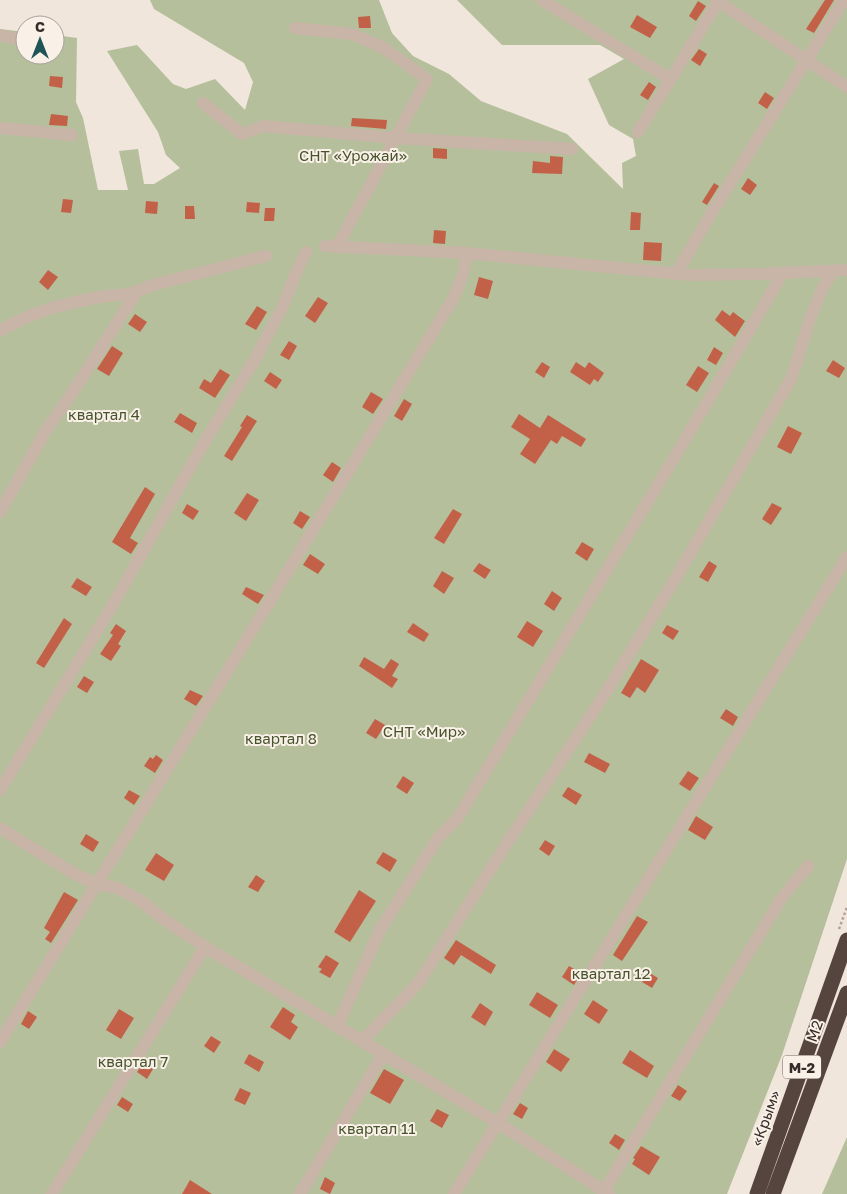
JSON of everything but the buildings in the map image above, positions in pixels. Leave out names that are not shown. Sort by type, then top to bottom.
[{"type":"highway","name":"«Крым»","points":[[757,1194],[847,940]]},
{"type":"highway","name":"М2","points":[[773,1194],[847,993]]},
{"type":"street","points":[[542,0],[670,80]]},
{"type":"street","points":[[676,274],[706,222],[844,0]]},
{"type":"street","points":[[638,132],[718,1],[847,86]]},
{"type":"street","points":[[295,28],[352,34],[384,48],[427,79],[396,138],[331,247],[466,253],[690,275],[847,270]]},
{"type":"street","points":[[0,36],[15,39]]},
{"type":"street","points":[[203,103],[242,134],[263,126],[396,138],[572,149]]},
{"type":"street","points":[[0,128],[72,135]]},
{"type":"street","points":[[0,790],[111,608],[205,441],[254,361],[283,306],[306,252]]},
{"type":"street","points":[[0,1042],[453,299],[460,284],[466,262],[466,253]]},
{"type":"street","points":[[0,331],[12,323],[38,312],[100,297],[136,293],[149,286],[266,256]]},
{"type":"street","points":[[362,1041],[421,979],[606,692],[674,581],[791,379],[810,319],[822,289],[834,271]]},
{"type":"street","points":[[337,1027],[380,930],[438,838],[457,820],[783,273]]},
{"type":"street","points":[[0,512],[45,432],[136,293]]},
{"type":"street","points":[[454,1194],[847,557]]},
{"type":"street","points":[[0,828],[73,873],[96,884],[118,888],[141,900],[205,947],[498,1123],[605,1193],[781,899],[808,866]]},
{"type":"street","points":[[52,1194],[205,947]]},
{"type":"street","points":[[300,1194],[383,1054]]},
{"type":"green space","name":"СНТ «Мир»","points":[[150,0],[379,0],[392,33],[413,56],[449,74],[481,101],[567,134],[623,189],[622,163],[636,156],[633,139],[609,125],[588,79],[624,59],[600,45],[502,45],[457,0],[847,0],[847,859],[782,1055],[727,1194],[0,1194],[0,29],[15,31],[15,65],[65,65],[65,36],[77,38],[76,102],[83,118],[98,190],[128,190],[119,151],[138,149],[144,184],[154,184],[180,168],[166,155],[158,132],[107,51],[137,45],[173,84],[186,89],[215,79],[245,110],[253,82],[244,63],[154,9]]},
{"type":"green space","points":[[847,1137],[847,1194],[822,1194]]},
{"type":"park label","name":"СНТ «Урожай»","points":[[353,155]]},
{"type":"park label","name":"квартал 4","points":[[104,414]]},
{"type":"park label","name":"квартал 8","points":[[281,738]]},
{"type":"park label","name":"квартал 12","points":[[611,973]]},
{"type":"park label","name":"квартал 7","points":[[133,1061]]},
{"type":"park label","name":"квартал 11","points":[[377,1128]]}]
